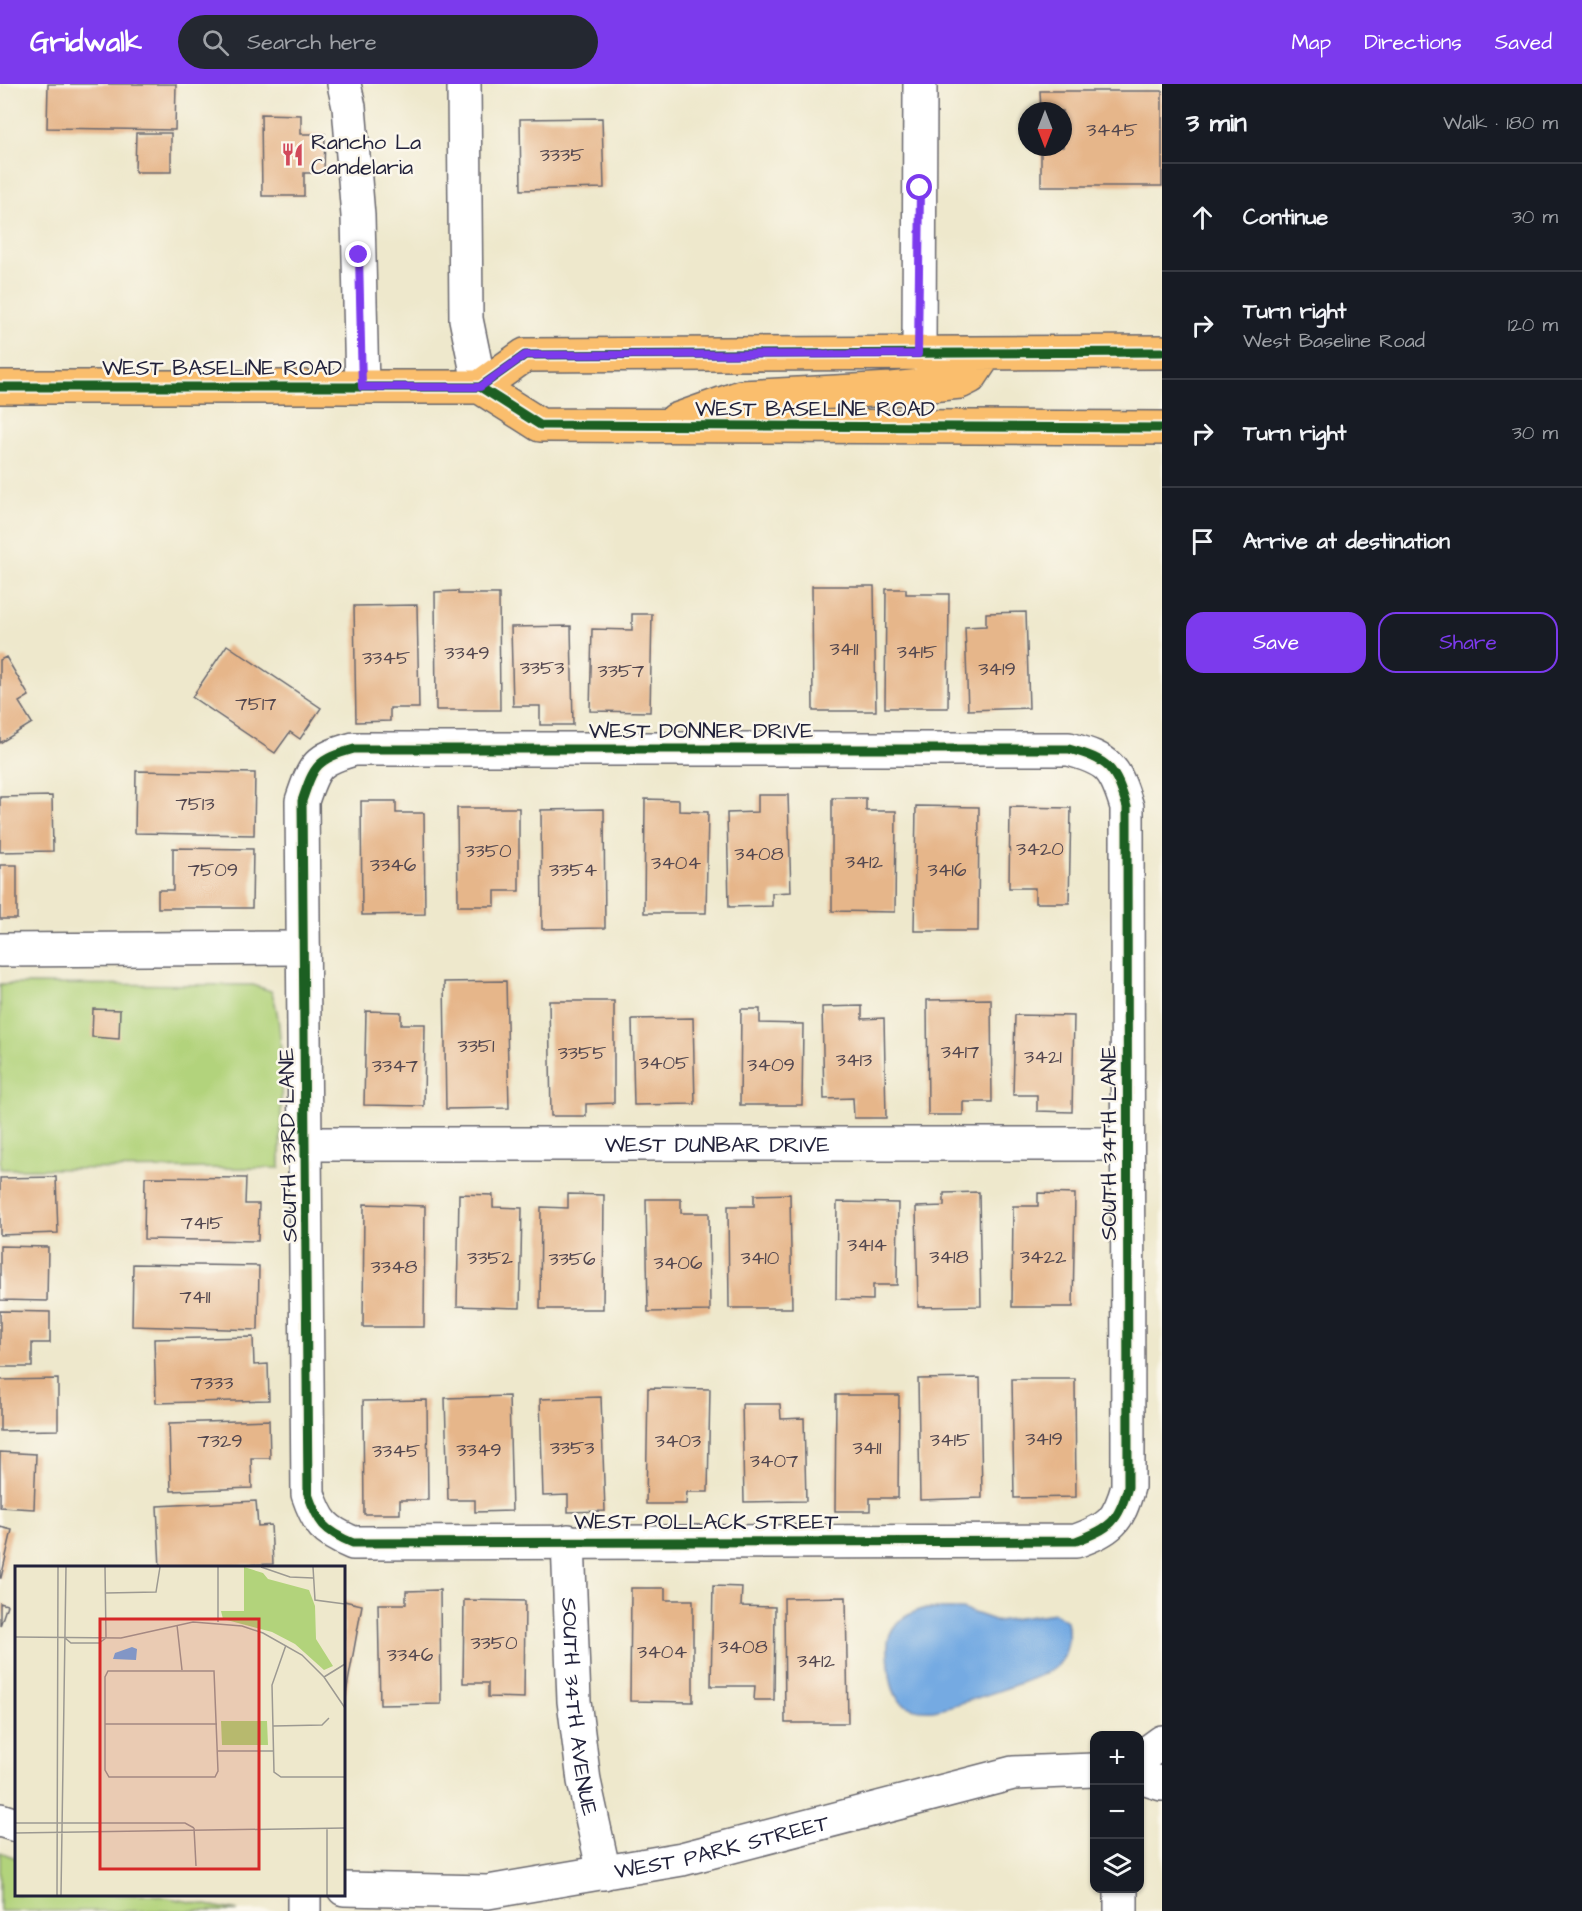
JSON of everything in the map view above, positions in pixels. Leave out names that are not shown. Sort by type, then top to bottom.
[{"type":"main road","points":[[480,387],[525,355],[1162,352]]},
{"type":"main road","points":[[655,427],[741,397],[892,389],[960,382],[970,377],[986,353]]},
{"type":"main road","name":"WEST BASELINE ROAD","points":[[0,387],[480,387],[540,425],[1162,428]]},
{"type":"street","points":[[344,84],[350,107],[358,216],[362,387]]},
{"type":"street","points":[[918,354],[920,84]]},
{"type":"street","points":[[465,98],[466,319],[480,387]]},
{"type":"street","name":"WEST DONNER DRIVE","points":[[311,774],[327,756],[354,749],[1069,749],[1099,757]]},
{"type":"street","name":"SOUTH 34TH LANE","points":[[1099,757],[1119,778],[1128,807],[1128,1487],[1121,1514],[1105,1531]]},
{"type":"street","name":"SOUTH 33RD LANE","points":[[311,774],[302,801],[307,1144],[308,1494],[315,1516]]},
{"type":"street","points":[[0,951],[303,948]]},
{"type":"street","name":"WEST DUNBAR DRIVE","points":[[307,1144],[1128,1144]]},
{"type":"street","name":"WEST POLLACK STREET","points":[[315,1516],[330,1534],[353,1543],[1076,1541],[1105,1531]]},
{"type":"street","name":"SOUTH 34TH AVENUE","points":[[568,1541],[574,1701],[584,1781],[604,1873]]},
{"type":"street","points":[[1144,1755],[1162,1742]]},
{"type":"street","name":"WEST PARK STREET","points":[[345,1889],[488,1892],[682,1859],[1013,1773],[1090,1770]]},
{"type":"street","points":[[1144,1778],[1162,1784]]},
{"type":"street","points":[[0,1820],[15,1825]]},
{"type":"street","points":[[1120,1893],[1121,1911]]},
{"type":"green space","points":[[0,984],[253,985],[271,991],[276,1007],[281,1051],[280,1168],[0,1169]]},
{"type":"green space","points":[[0,1852],[15,1858],[15,1896],[159,1896],[238,1911],[0,1911]]},
{"type":"water","points":[[922,1609],[962,1609],[997,1621],[1055,1613],[1067,1621],[1066,1650],[1058,1665],[1019,1684],[943,1708],[920,1710],[912,1708],[902,1703],[894,1692],[889,1671],[888,1643],[893,1629],[902,1619]]},
{"type":"building","points":[[48,84],[176,84],[175,130],[47,128]]},
{"type":"building","points":[[1040,91],[1162,91],[1162,186],[1041,186],[1041,156],[1072,156],[1072,102],[1041,102]]},
{"type":"building","name":"Rancho La Candelaria","points":[[261,114],[301,115],[301,134],[325,134],[324,173],[304,173],[304,196],[262,196]]},
{"type":"building","points":[[602,118],[604,188],[521,190],[520,119]]},
{"type":"building","points":[[136,133],[171,133],[171,172],[135,172]]},
{"type":"building","points":[[812,586],[874,586],[876,711],[813,711]]},
{"type":"building","points":[[886,589],[906,589],[906,594],[949,594],[948,708],[885,708]]},
{"type":"building","points":[[458,591],[458,594],[499,594],[500,710],[436,710],[435,592]]},
{"type":"building","points":[[417,605],[419,708],[390,708],[390,721],[356,722],[354,606]]},
{"type":"building","points":[[1026,612],[1029,708],[968,710],[965,627],[986,626],[986,613]]},
{"type":"building","points":[[632,614],[652,614],[650,712],[590,711],[592,629],[632,630]]},
{"type":"building","points":[[571,626],[573,725],[540,725],[540,706],[513,706],[511,627]]},
{"type":"building","points":[[227,645],[321,708],[300,739],[290,732],[275,753],[192,697]]},
{"type":"building","points":[[6,657],[29,696],[19,702],[32,723],[0,743],[0,660]]},
{"type":"building","points":[[136,771],[255,773],[254,835],[135,833]]},
{"type":"building","points":[[758,795],[788,795],[791,892],[772,893],[772,906],[729,907],[727,813],[758,812]]},
{"type":"building","points":[[52,796],[53,851],[0,852],[0,797]]},
{"type":"building","points":[[832,798],[866,798],[866,811],[896,811],[895,912],[832,911]]},
{"type":"building","points":[[645,799],[679,800],[679,811],[708,812],[706,913],[644,913]]},
{"type":"building","points":[[361,801],[396,801],[396,813],[424,813],[425,914],[362,915]]},
{"type":"building","points":[[916,806],[979,807],[978,931],[914,931]]},
{"type":"building","points":[[1010,807],[1071,808],[1069,903],[1035,903],[1035,888],[1009,888]]},
{"type":"building","points":[[457,808],[519,808],[519,891],[495,891],[495,906],[458,906]]},
{"type":"building","points":[[604,809],[605,928],[542,929],[541,810]]},
{"type":"building","points":[[173,848],[253,849],[252,908],[158,908],[158,890],[173,890]]},
{"type":"building","points":[[0,865],[17,865],[17,919],[0,919]]},
{"type":"building","points":[[506,981],[509,1108],[446,1109],[444,982]]},
{"type":"building","points":[[991,999],[992,1102],[963,1102],[963,1115],[928,1115],[927,1000]]},
{"type":"building","points":[[549,1001],[614,1001],[614,1103],[586,1104],[586,1116],[551,1116]]},
{"type":"building","points":[[862,1006],[862,1019],[884,1018],[886,1118],[854,1118],[853,1098],[824,1099],[822,1007]]},
{"type":"building","points":[[93,1009],[120,1010],[119,1039],[92,1037]]},
{"type":"building","points":[[741,1009],[760,1009],[760,1023],[803,1024],[802,1105],[740,1105]]},
{"type":"building","points":[[366,1011],[401,1012],[401,1024],[425,1024],[424,1106],[364,1105]]},
{"type":"building","points":[[1015,1015],[1074,1016],[1072,1112],[1037,1111],[1037,1095],[1013,1095]]},
{"type":"building","points":[[693,1018],[695,1104],[634,1105],[632,1019]]},
{"type":"building","points":[[56,1177],[58,1233],[0,1235],[0,1178]]},
{"type":"building","points":[[145,1177],[246,1178],[245,1204],[259,1204],[258,1241],[144,1239]]},
{"type":"building","points":[[979,1192],[981,1306],[918,1307],[916,1207],[944,1206],[944,1193]]},
{"type":"building","points":[[1038,1193],[1075,1194],[1073,1307],[1012,1307],[1013,1206],[1038,1206]]},
{"type":"building","points":[[459,1194],[493,1195],[493,1207],[522,1208],[520,1308],[457,1306]]},
{"type":"building","points":[[568,1194],[604,1195],[603,1309],[540,1309],[541,1207],[568,1208]]},
{"type":"building","points":[[790,1194],[792,1308],[729,1308],[728,1206],[754,1206],[754,1195]]},
{"type":"building","points":[[646,1199],[681,1199],[681,1213],[709,1213],[710,1311],[648,1312]]},
{"type":"building","points":[[837,1202],[898,1203],[897,1285],[873,1285],[873,1300],[836,1299]]},
{"type":"building","points":[[364,1204],[425,1206],[424,1327],[363,1327]]},
{"type":"building","points":[[0,1246],[48,1247],[47,1301],[0,1300]]},
{"type":"building","points":[[133,1264],[259,1266],[258,1330],[132,1326]]},
{"type":"building","points":[[0,1311],[50,1312],[50,1343],[32,1343],[32,1367],[0,1367]]},
{"type":"building","points":[[253,1337],[254,1365],[268,1364],[269,1400],[156,1403],[154,1339]]},
{"type":"building","points":[[980,1378],[982,1498],[920,1500],[918,1379]]},
{"type":"building","points":[[58,1379],[58,1430],[0,1431],[0,1380]]},
{"type":"building","points":[[1012,1379],[1075,1379],[1076,1497],[1014,1498]]},
{"type":"building","points":[[648,1388],[710,1389],[708,1492],[687,1492],[686,1504],[646,1504]]},
{"type":"building","points":[[836,1395],[899,1395],[898,1498],[870,1498],[870,1511],[835,1511]]},
{"type":"building","points":[[509,1396],[512,1511],[475,1512],[475,1500],[448,1500],[445,1398]]},
{"type":"building","points":[[601,1397],[605,1511],[568,1512],[568,1495],[543,1496],[540,1399]]},
{"type":"building","points":[[427,1400],[428,1500],[400,1500],[400,1514],[364,1514],[363,1401]]},
{"type":"building","points":[[742,1404],[780,1404],[781,1419],[804,1418],[806,1501],[744,1502]]},
{"type":"building","points":[[269,1420],[270,1458],[251,1458],[252,1488],[171,1491],[169,1423]]},
{"type":"building","points":[[0,1452],[36,1454],[34,1509],[0,1507]]},
{"type":"building","points":[[256,1501],[258,1526],[271,1525],[273,1564],[160,1566],[157,1506]]},
{"type":"building","points":[[0,1527],[12,1530],[1,1578],[0,1578]]},
{"type":"building","points":[[713,1586],[742,1587],[741,1606],[775,1607],[774,1700],[754,1700],[755,1686],[711,1686]]},
{"type":"building","points":[[631,1588],[665,1588],[665,1600],[693,1600],[693,1702],[630,1701]]},
{"type":"building","points":[[440,1590],[441,1704],[380,1705],[378,1604],[406,1604],[406,1591]]},
{"type":"building","points":[[846,1597],[848,1723],[785,1723],[784,1598]]},
{"type":"building","points":[[464,1600],[525,1601],[524,1698],[488,1697],[488,1683],[463,1683]]},
{"type":"building","points":[[345,1601],[362,1605],[345,1699]]},
{"type":"building","points":[[0,1603],[7,1605],[0,1626]]},
{"type":"cycle path","points":[[480,387],[525,355],[1162,352]]},
{"type":"cycle path","points":[[0,387],[480,387],[540,425],[1162,428]]},
{"type":"cycle path","points":[[354,749],[1069,749],[1093,757],[1108,767],[1114,774],[1127,807],[1128,1487],[1121,1508],[1111,1522],[1097,1532],[1076,1541],[353,1543],[323,1525],[308,1494],[302,801],[310,779],[319,765],[332,756],[354,749]]},
{"type":"place","name":"Rancho La Candelaria","points":[[293,154]]},
{"type":"route","points":[[359,255],[362,387],[480,387],[525,355],[918,354],[920,188]]}]
